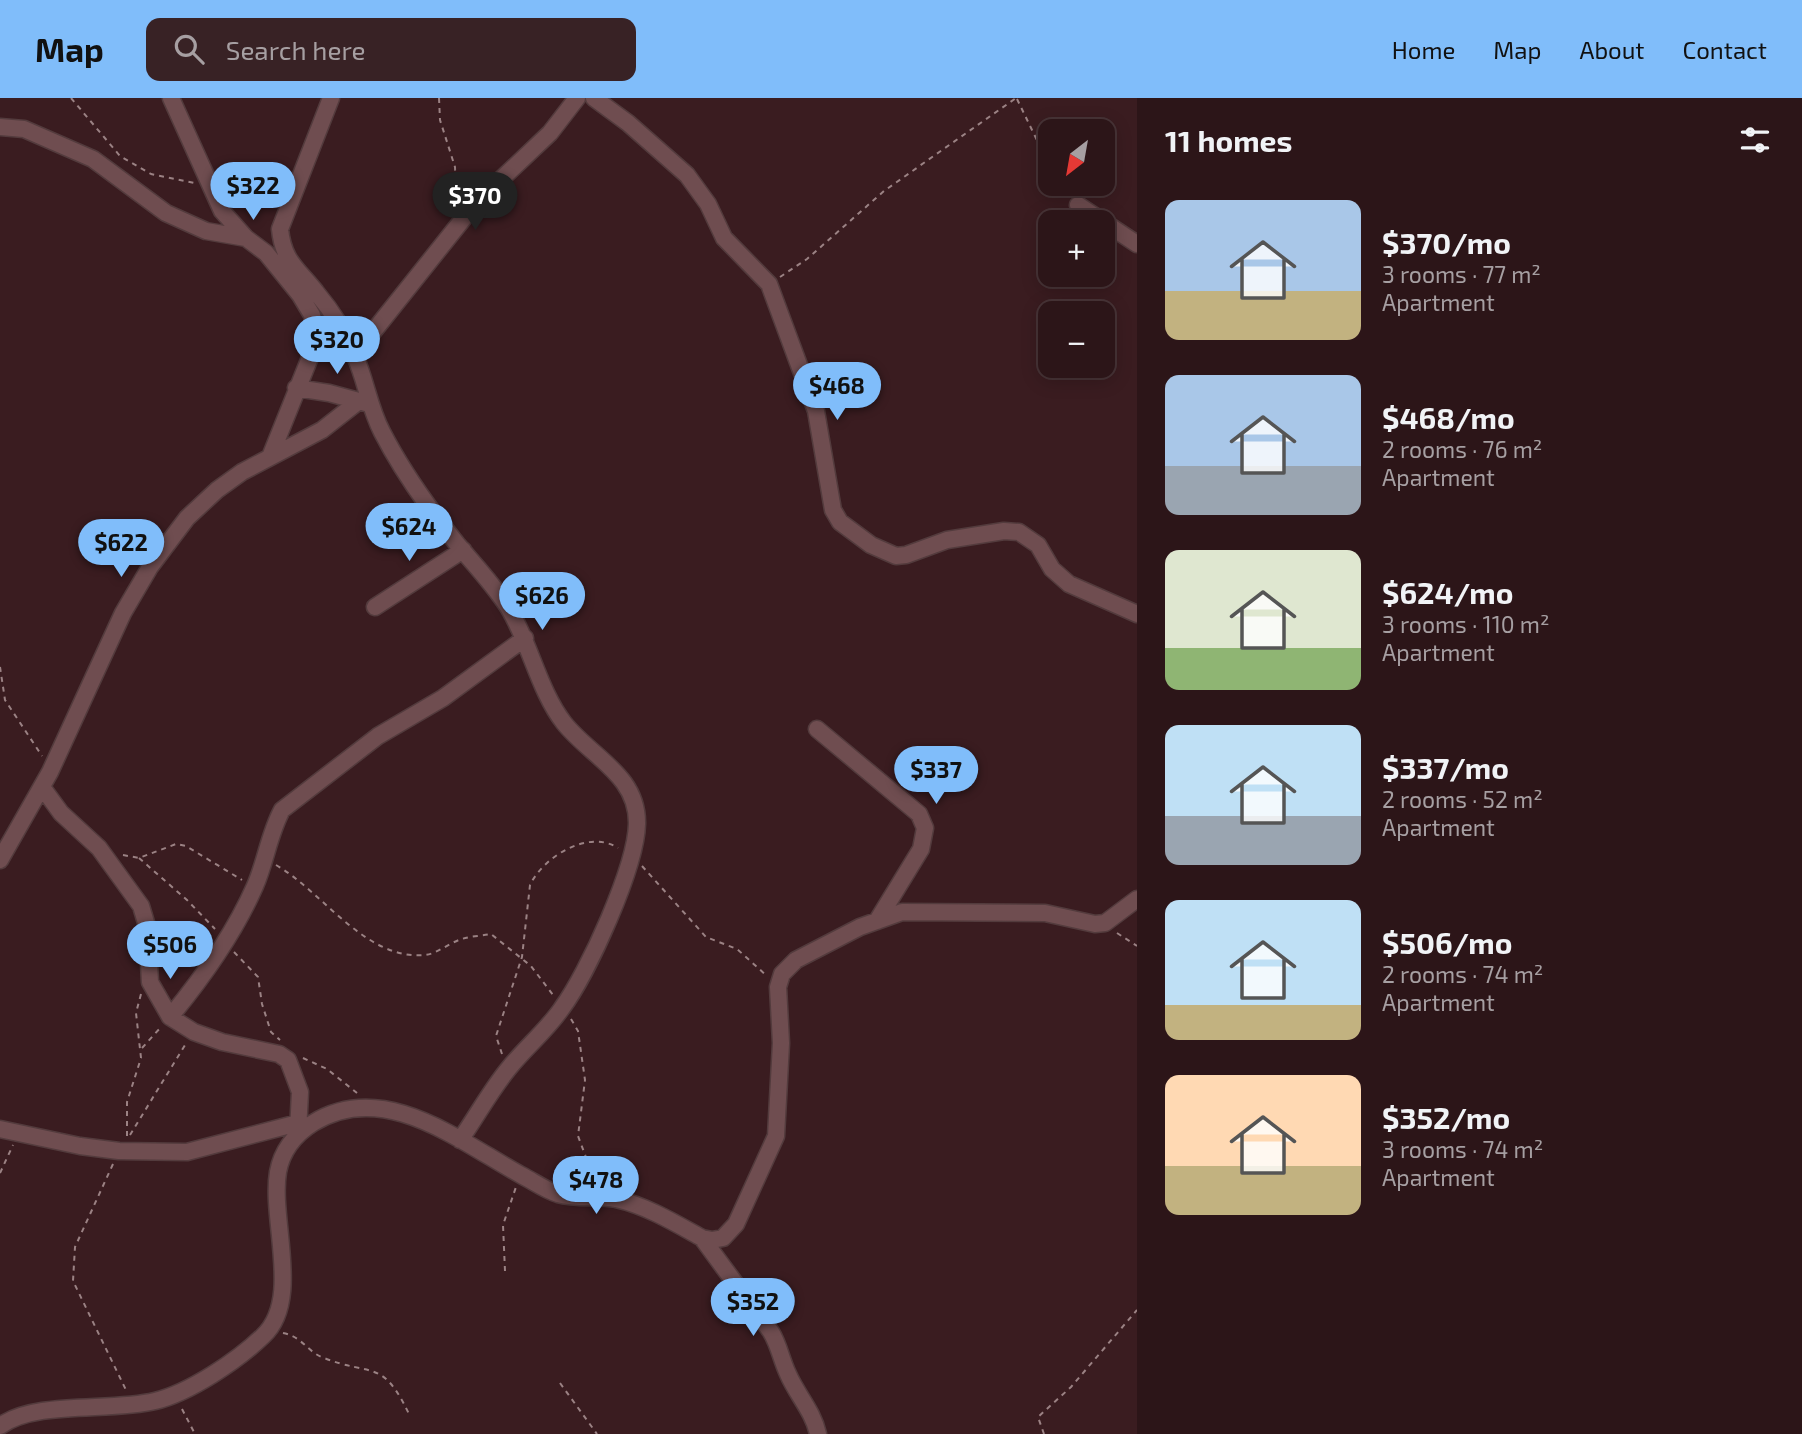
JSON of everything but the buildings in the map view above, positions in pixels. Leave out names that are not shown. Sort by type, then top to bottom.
[{"type":"street","points":[[171,98],[222,211],[246,239],[265,253],[300,295],[312,315],[315,335],[311,355],[270,457]]},
{"type":"street","points":[[331,98],[286,209],[280,229],[281,246],[286,257],[333,316],[356,358],[364,402],[383,434],[463,550],[508,607],[525,638],[559,716],[577,739],[609,765],[627,785],[633,796],[637,823],[631,857],[602,933],[577,985],[563,1008],[510,1067],[460,1140]]},
{"type":"street","points":[[356,358],[365,342],[456,226],[475,204],[550,133],[577,98]]},
{"type":"street","points":[[594,98],[628,123],[687,175],[708,204],[724,238],[769,285],[816,411],[833,510],[841,522],[871,545],[896,556],[947,540],[1004,531],[1019,532],[1038,545],[1052,569],[1069,583],[1137,614]]},
{"type":"street","points":[[0,127],[24,130],[93,159],[166,213],[187,224],[206,231],[246,239]]},
{"type":"street","points":[[1078,205],[1137,244]]},
{"type":"street","points":[[296,388],[364,402]]},
{"type":"street","points":[[0,859],[50,772],[123,613],[149,567],[187,518],[217,490],[242,472],[322,430],[364,402]]},
{"type":"street","points":[[375,607],[463,550]]},
{"type":"street","points":[[170,1017],[226,943],[254,888],[266,859],[273,826],[282,810],[300,793],[378,736],[443,698],[525,638]]},
{"type":"street","points":[[817,729],[919,814],[925,828],[921,849],[877,921]]},
{"type":"street","points":[[0,1426],[9,1419],[34,1412],[133,1405],[175,1395],[232,1360],[265,1335],[281,1297],[277,1175],[281,1158],[298,1127],[300,1092],[288,1060],[279,1054],[222,1042],[194,1032],[170,1017],[150,982],[147,926],[141,906],[99,848],[61,813],[42,787]]},
{"type":"street","points":[[717,1261],[716,1253],[743,1210],[776,1136],[781,1043],[778,987],[782,974],[796,960],[877,921],[902,912],[1045,913],[1095,924],[1105,923],[1137,899]]},
{"type":"street","points":[[0,1129],[119,1151],[187,1152],[298,1127],[342,1110],[370,1106],[395,1110],[460,1140],[560,1195],[608,1198],[642,1208],[702,1238],[712,1240],[725,1235]]},
{"type":"street","points":[[702,1238],[779,1345],[788,1376],[809,1409],[818,1434]]},
{"type":"path","points":[[71,98],[120,156],[151,174],[210,186]]},
{"type":"path","points":[[439,98],[440,120],[455,167],[456,226]]},
{"type":"path","points":[[769,285],[807,259],[884,191],[1016,98],[1038,143]]},
{"type":"path","points":[[0,667],[5,700],[37,747],[50,772]]},
{"type":"path","points":[[510,1067],[498,1048],[496,1036],[522,957],[530,885],[534,877],[555,859],[585,841],[601,840],[631,857],[662,886],[706,937],[747,956],[778,987]]},
{"type":"path","points":[[139,858],[177,844],[186,846],[254,888]]},
{"type":"path","points":[[99,848],[139,858],[187,901],[258,977],[262,1004],[271,1032],[288,1047]]},
{"type":"path","points":[[266,859],[306,884],[353,928],[386,950],[398,954],[427,956],[462,939],[491,934],[522,957],[578,1031],[585,1080],[578,1136],[587,1160],[604,1186],[608,1198]]},
{"type":"path","points":[[1105,923],[1137,946]]},
{"type":"path","points":[[150,982],[141,992],[136,1013],[141,1058],[127,1102],[127,1140],[194,1032]]},
{"type":"path","points":[[141,1049],[170,1017]]},
{"type":"path","points":[[297,1055],[327,1069],[370,1106]]},
{"type":"path","points":[[0,1172],[19,1133]]},
{"type":"path","points":[[119,1151],[75,1247],[74,1281],[133,1405]]},
{"type":"path","points":[[505,1271],[503,1225],[516,1192],[511,1169]]},
{"type":"path","points":[[1044,1434],[1038,1417],[1071,1387],[1137,1310]]},
{"type":"path","points":[[265,1335],[277,1332],[296,1336],[321,1357],[372,1370],[383,1376],[396,1387],[409,1414]]},
{"type":"path","points":[[560,1383],[597,1434]]},
{"type":"path","points":[[175,1395],[195,1434]]}]
